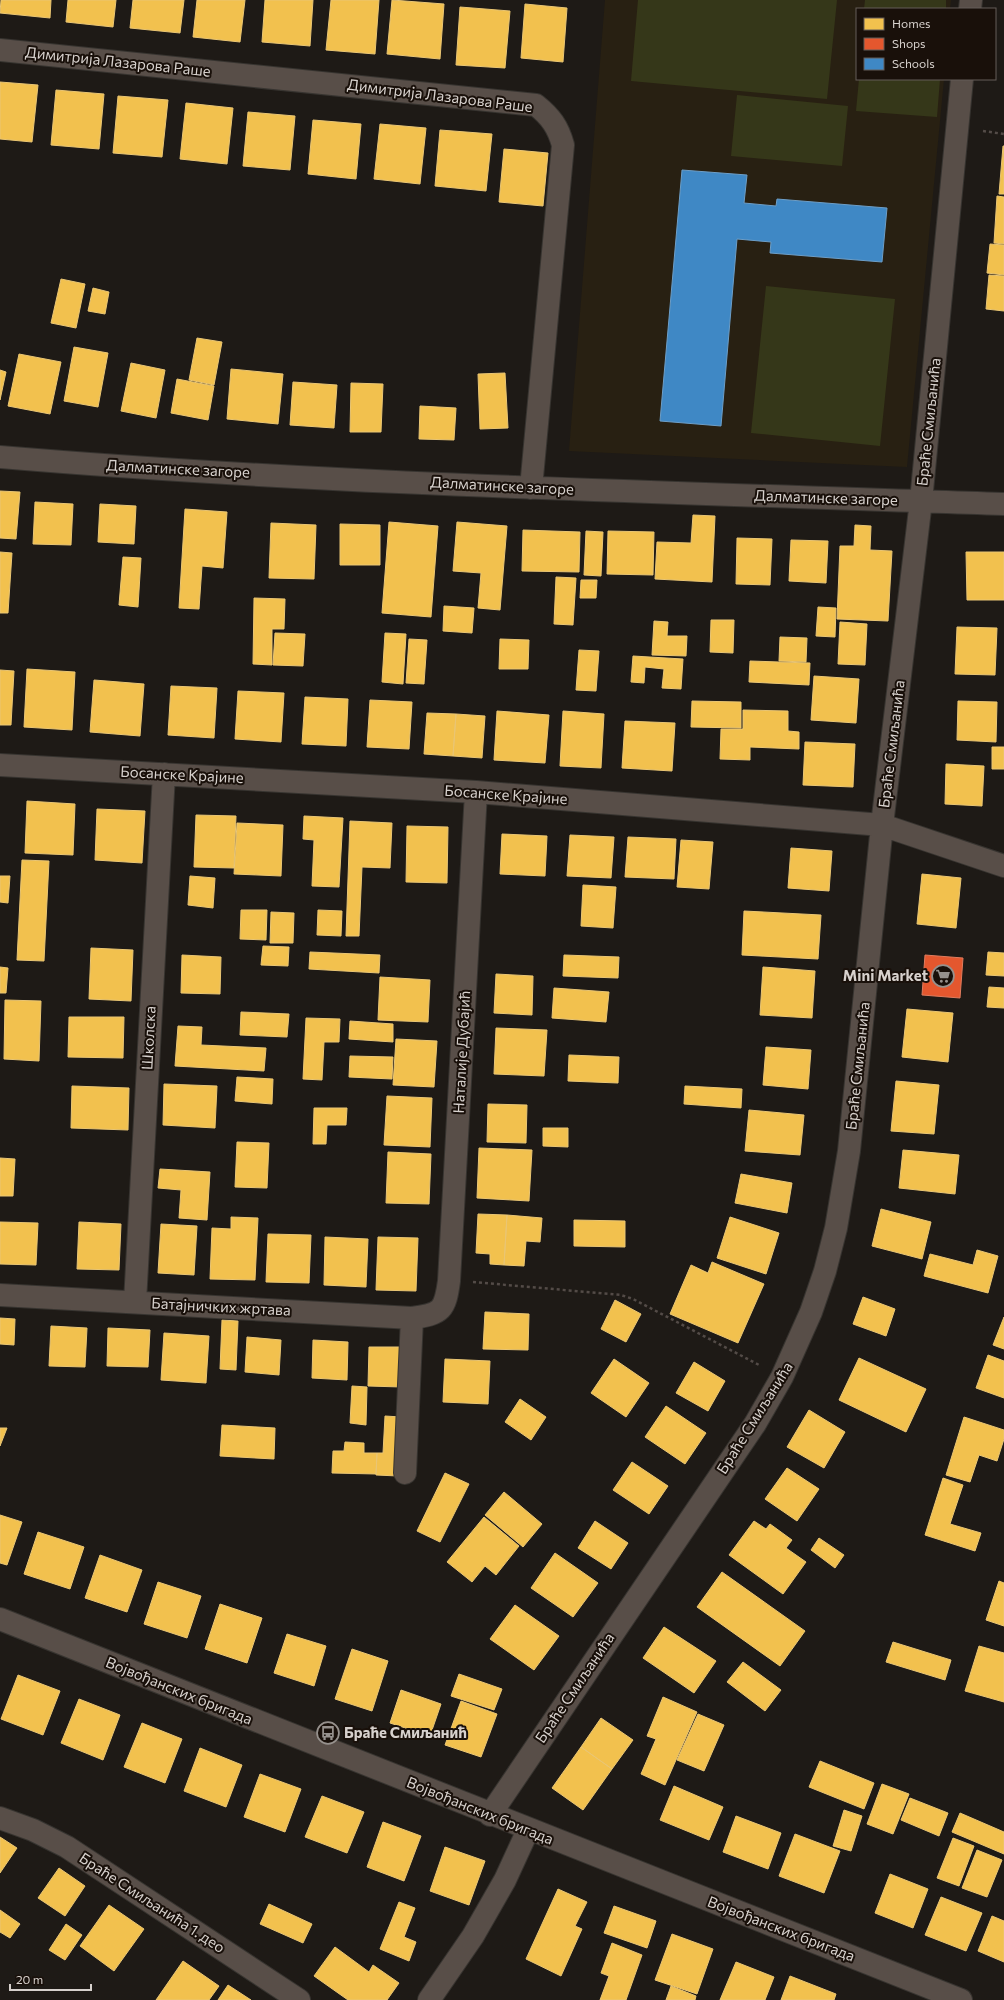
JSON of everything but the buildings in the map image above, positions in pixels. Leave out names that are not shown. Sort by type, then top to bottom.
[{"type":"street","name":"Димитрија Лазарова Раше","points":[[0,50],[536,105],[550,116],[560,132],[563,145],[531,488]]},
{"type":"street","name":"Браће Смиљанића","points":[[490,1814],[755,1424],[782,1377],[811,1312],[825,1271],[836,1228],[849,1151],[882,825],[921,501],[962,80]]},
{"type":"street","name":"Далматинске загоре","points":[[0,457],[103,466],[531,488],[1004,504]]},
{"type":"street","name":"Босанске Крајине","points":[[0,765],[476,792],[882,825],[1004,866]]},
{"type":"street","name":"Школска","points":[[135,1302],[164,774]]},
{"type":"street","name":"Наталије Дубајић","points":[[440,1310],[447,1299],[449,1281],[476,792]]},
{"type":"street","name":"Батајничких жртава","points":[[0,1295],[412,1318],[426,1316],[440,1310]]},
{"type":"street","points":[[405,1474],[412,1318]]},
{"type":"street","name":"Војвођанских бригада","points":[[0,1620],[961,2000]]},
{"type":"street","name":"Браће Смиљанића 1. део","points":[[0,1818],[33,1830],[67,1847],[299,2000]]},
{"type":"street","points":[[429,2000],[473,1936],[505,1880],[528,1830]]},
{"type":"path","points":[[449,1281],[621,1295],[634,1299],[782,1377]]},
{"type":"shaded area","points":[[605,0],[951,0],[950,8],[856,8],[856,80],[944,80],[907,467],[569,451]]},
{"type":"green space","points":[[638,0],[837,0],[827,99],[631,81]]},
{"type":"green space","points":[[865,0],[946,0],[946,8],[864,8]]},
{"type":"green space","points":[[859,80],[940,80],[937,117],[856,111]]},
{"type":"green space","points":[[737,95],[848,106],[842,166],[731,156]]},
{"type":"green space","points":[[766,286],[895,299],[880,446],[751,433]]},
{"type":"place","name":"Mini Market","points":[[943,976]]},
{"type":"place","name":"Браће Смиљанић","points":[[328,1733]]}]
